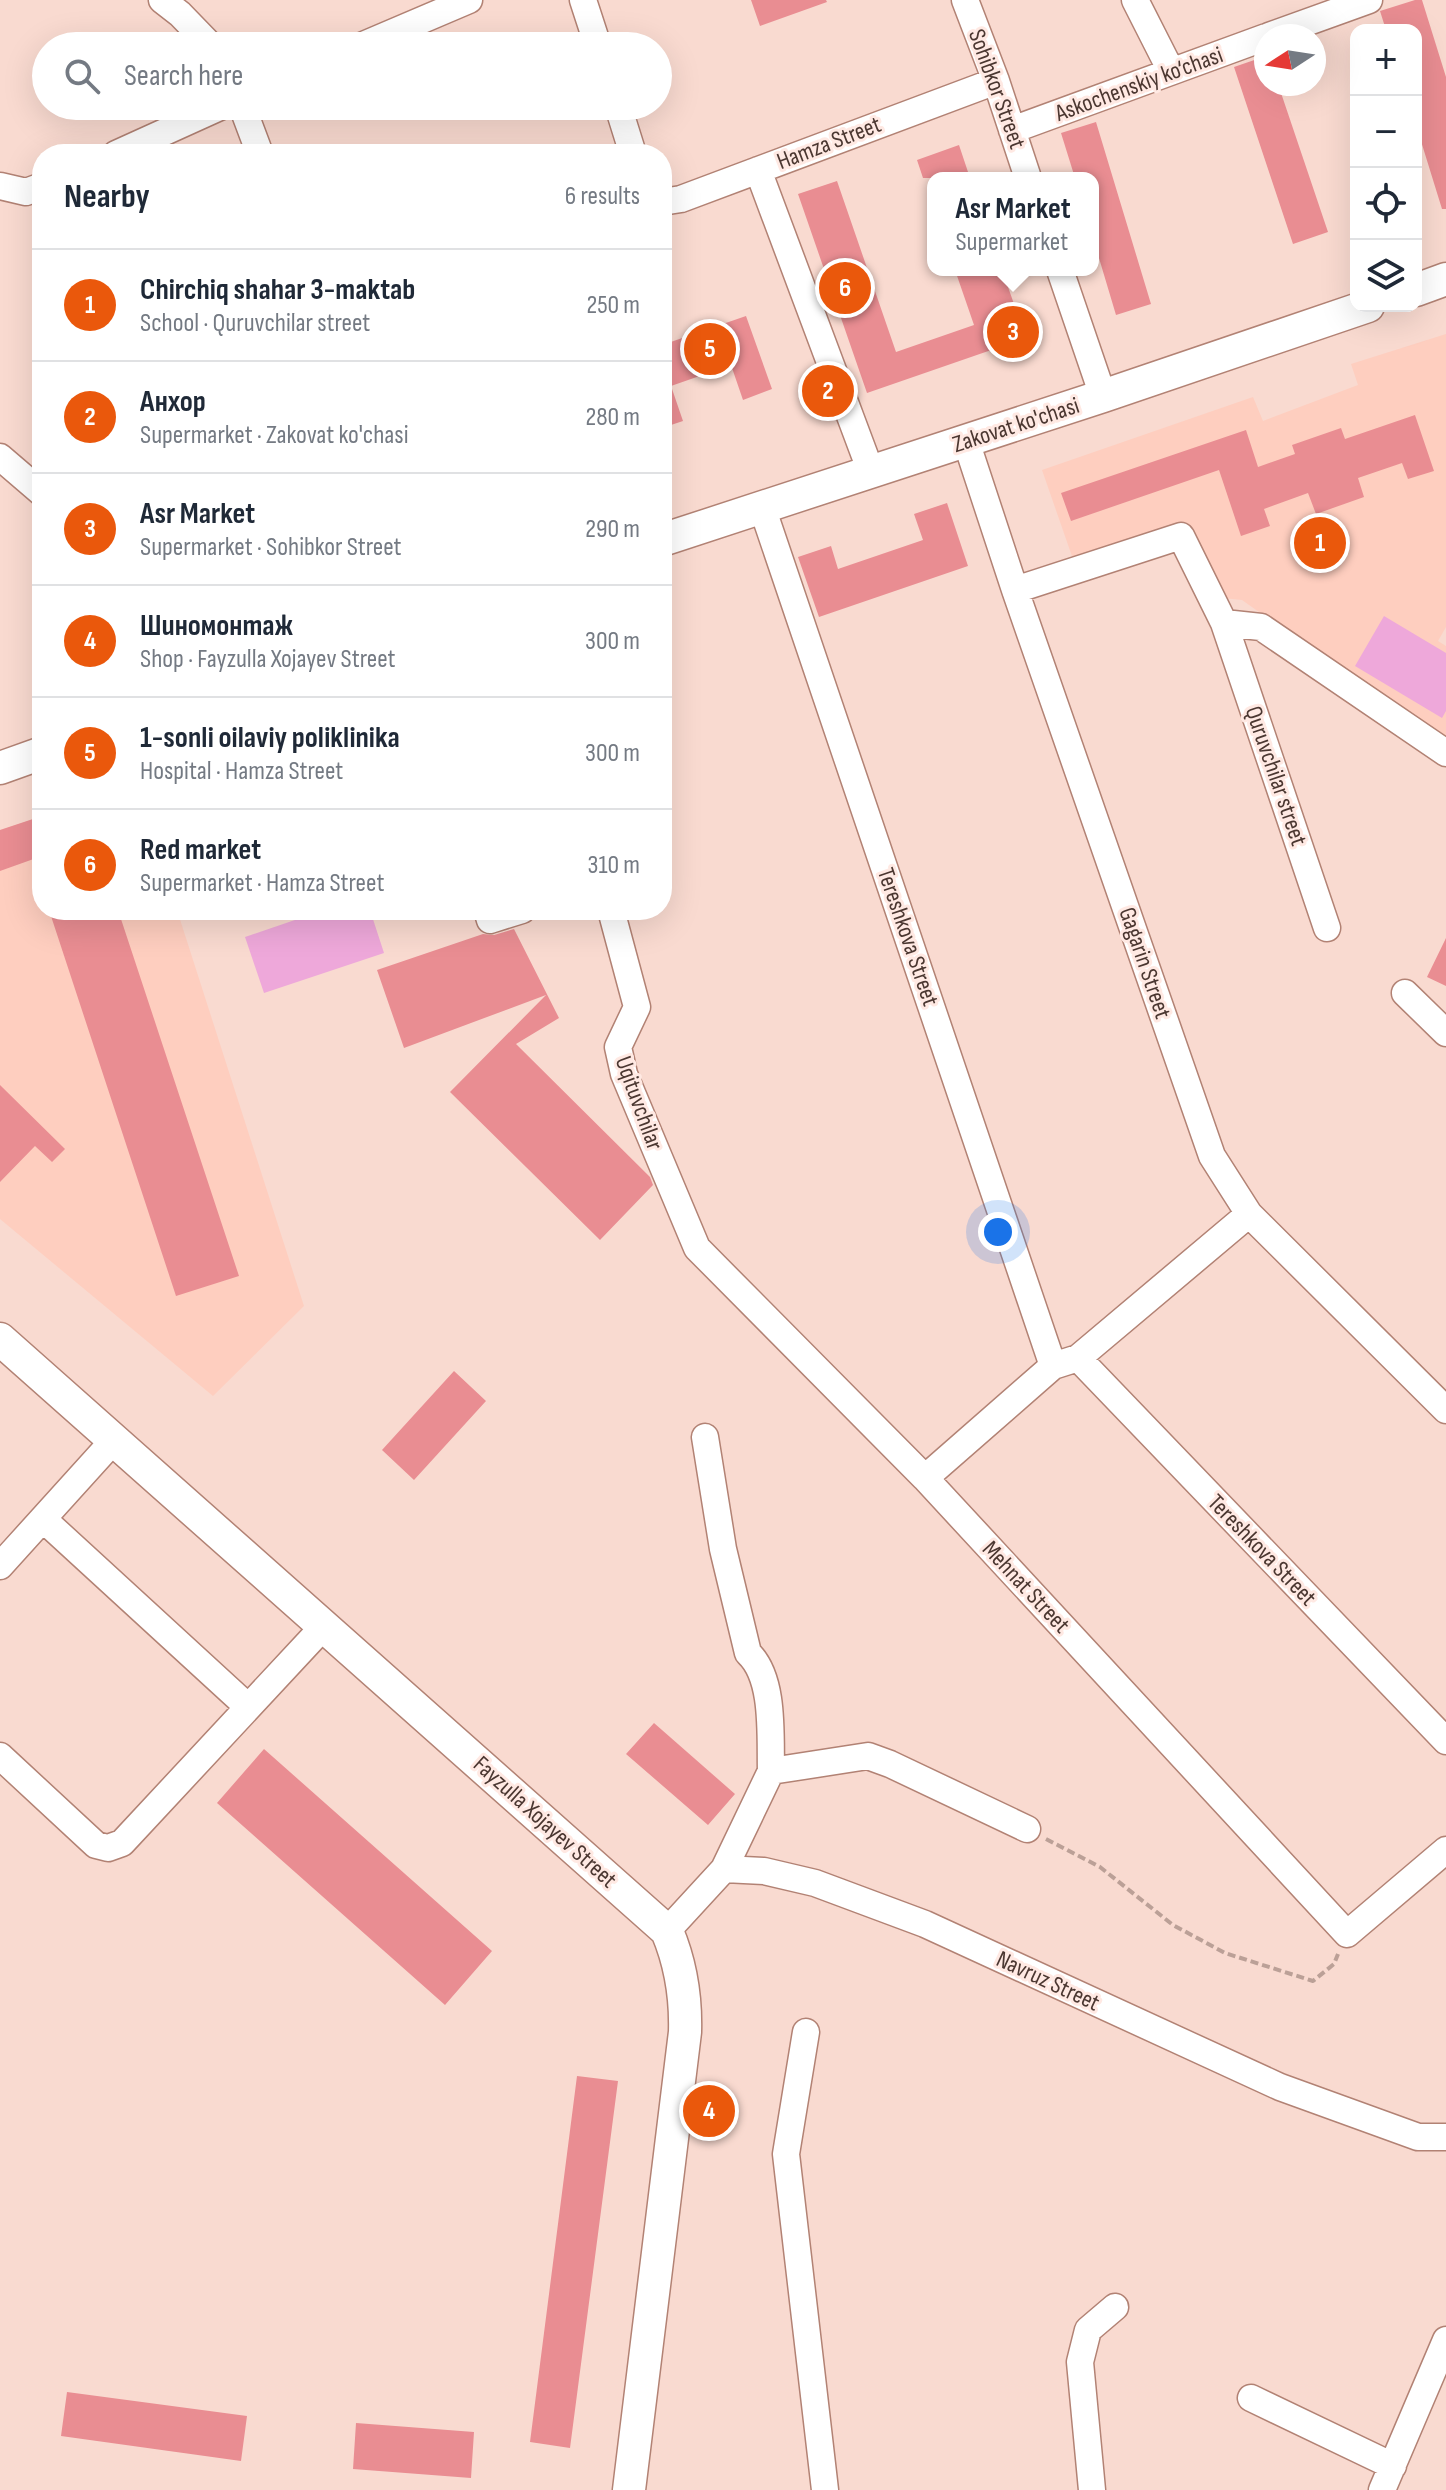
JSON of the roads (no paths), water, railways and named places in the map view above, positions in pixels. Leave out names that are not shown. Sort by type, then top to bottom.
[{"type":"main road","points":[[1422,288],[1446,279]]},
{"type":"main road","name":"Zakovat ko'chasi","points":[[672,537],[1350,312]]},
{"type":"main road","points":[[0,768],[32,757]]},
{"type":"main road","name":"Fayzulla Xojayev Street","points":[[0,1339],[667,1931]]},
{"type":"main road","points":[[629,2490],[685,2032],[682,1981],[667,1931]]},
{"type":"street","points":[[162,0],[197,32]]},
{"type":"street","points":[[394,32],[469,0]]},
{"type":"street","points":[[583,0],[593,32]]},
{"type":"street","name":"Sohibkor Street","points":[[965,0],[1026,172]]},
{"type":"street","points":[[1135,0],[1171,71]]},
{"type":"street","name":"Askochenskiy ko‘chasi","points":[[1303,24],[1369,0]]},
{"type":"street","name":"Askochenskiy ko‘chasi","points":[[1012,130],[1254,42]]},
{"type":"street","name":"Hamza Street","points":[[672,200],[996,81]]},
{"type":"street","points":[[138,144],[191,120]]},
{"type":"street","points":[[247,120],[256,144]]},
{"type":"street","points":[[622,120],[630,144]]},
{"type":"street","points":[[758,170],[871,472]]},
{"type":"street","points":[[0,186],[26,192],[32,190]]},
{"type":"street","points":[[1062,276],[1103,396]]},
{"type":"street","name":"Gagarin Street","points":[[966,441],[1212,1156],[1249,1214],[1446,1410]]},
{"type":"street","points":[[0,457],[32,484]]},
{"type":"street","name":"Tereshkova Street","points":[[762,507],[1066,1362],[1446,1741]]},
{"type":"street","name":"Quruvchilar street","points":[[1015,590],[1181,536],[1224,623],[1327,928]]},
{"type":"street","points":[[1224,623],[1261,627],[1446,753]]},
{"type":"street","name":"Uqituvchilar","points":[[614,920],[637,1007],[618,1047],[624,1074],[697,1248]]},
{"type":"street","points":[[1405,993],[1446,1033]]},
{"type":"street","points":[[925,1478],[1249,1214]]},
{"type":"street","name":"Mehnat Street","points":[[697,1248],[925,1478],[1347,1934],[1446,1850]]},
{"type":"street","points":[[667,1931],[724,1869],[771,1771],[770,1702],[756,1661],[748,1653],[723,1549],[705,1437]]},
{"type":"street","points":[[0,1566],[114,1440]]},
{"type":"street","points":[[43,1519],[248,1707]]},
{"type":"street","points":[[0,1756],[96,1845],[108,1848],[122,1843],[324,1626]]},
{"type":"street","points":[[771,1771],[868,1756],[1027,1829]]},
{"type":"street","name":"Navruz Street","points":[[724,1869],[764,1871],[815,1883],[925,1924],[1280,2087],[1418,2137],[1446,2137]]},
{"type":"street","points":[[806,2032],[786,2154],[825,2490]]},
{"type":"street","points":[[1092,2490],[1080,2362],[1088,2330],[1115,2307]]},
{"type":"street","points":[[1251,2398],[1388,2478],[1446,2340]]},
{"type":"place","name":"Red market","points":[[845,288]]},
{"type":"place","name":"Asr Market","points":[[1013,332]]},
{"type":"place","name":"1-sonli oilaviy poliklinika","points":[[710,349]]},
{"type":"place","name":"Анхор","points":[[828,391]]},
{"type":"place","name":"Chirchiq shahar 3-maktab","points":[[1320,543]]},
{"type":"place","name":"Шиномонтаж","points":[[709,2111]]}]
